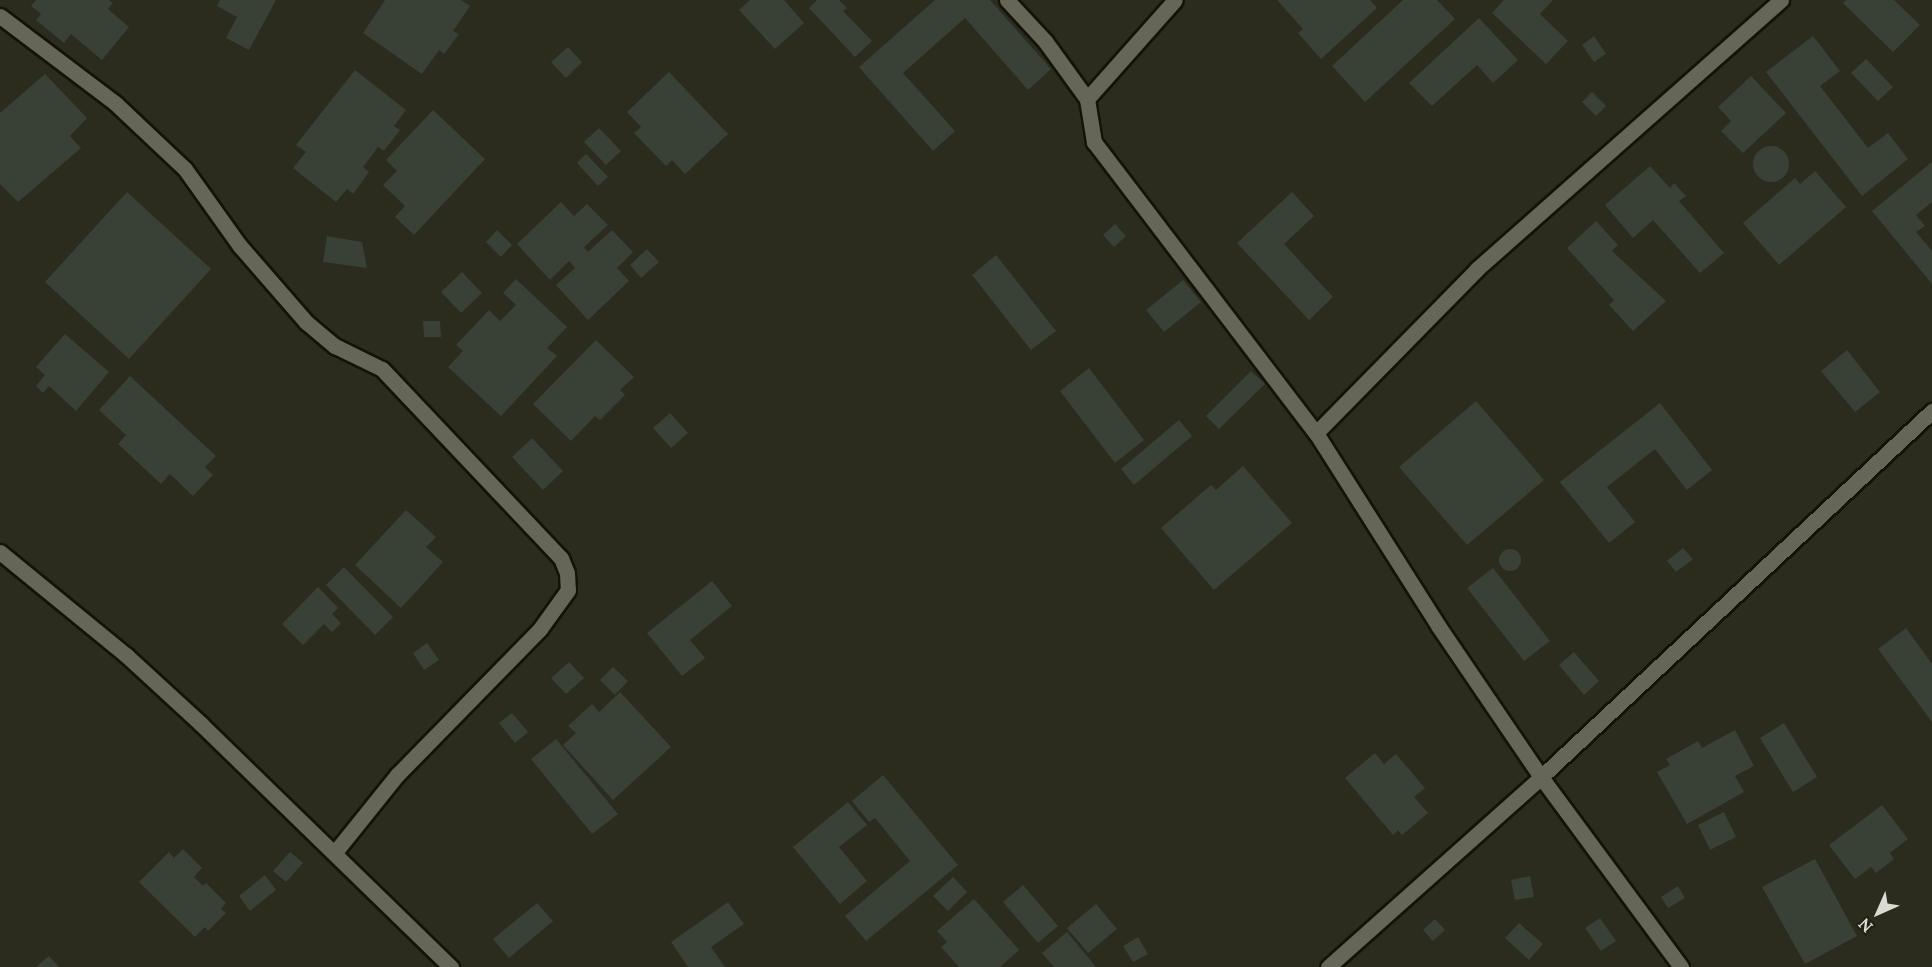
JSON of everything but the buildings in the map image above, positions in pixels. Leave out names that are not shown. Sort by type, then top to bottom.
[{"type":"street","points":[[1007,0],[1045,41],[1087,99],[1094,142],[1316,433],[1439,627],[1541,777],[1681,967]]},
{"type":"street","points":[[1087,99],[1175,0]]},
{"type":"street","points":[[1316,433],[1477,269],[1781,0]]},
{"type":"street","points":[[0,15],[115,103],[184,169],[240,246],[306,322],[335,346],[382,369],[564,566],[568,590],[540,629],[398,775],[336,851]]},
{"type":"street","points":[[1328,967],[1541,777],[1932,411]]},
{"type":"street","points":[[0,552],[126,655],[336,851],[451,967]]}]
